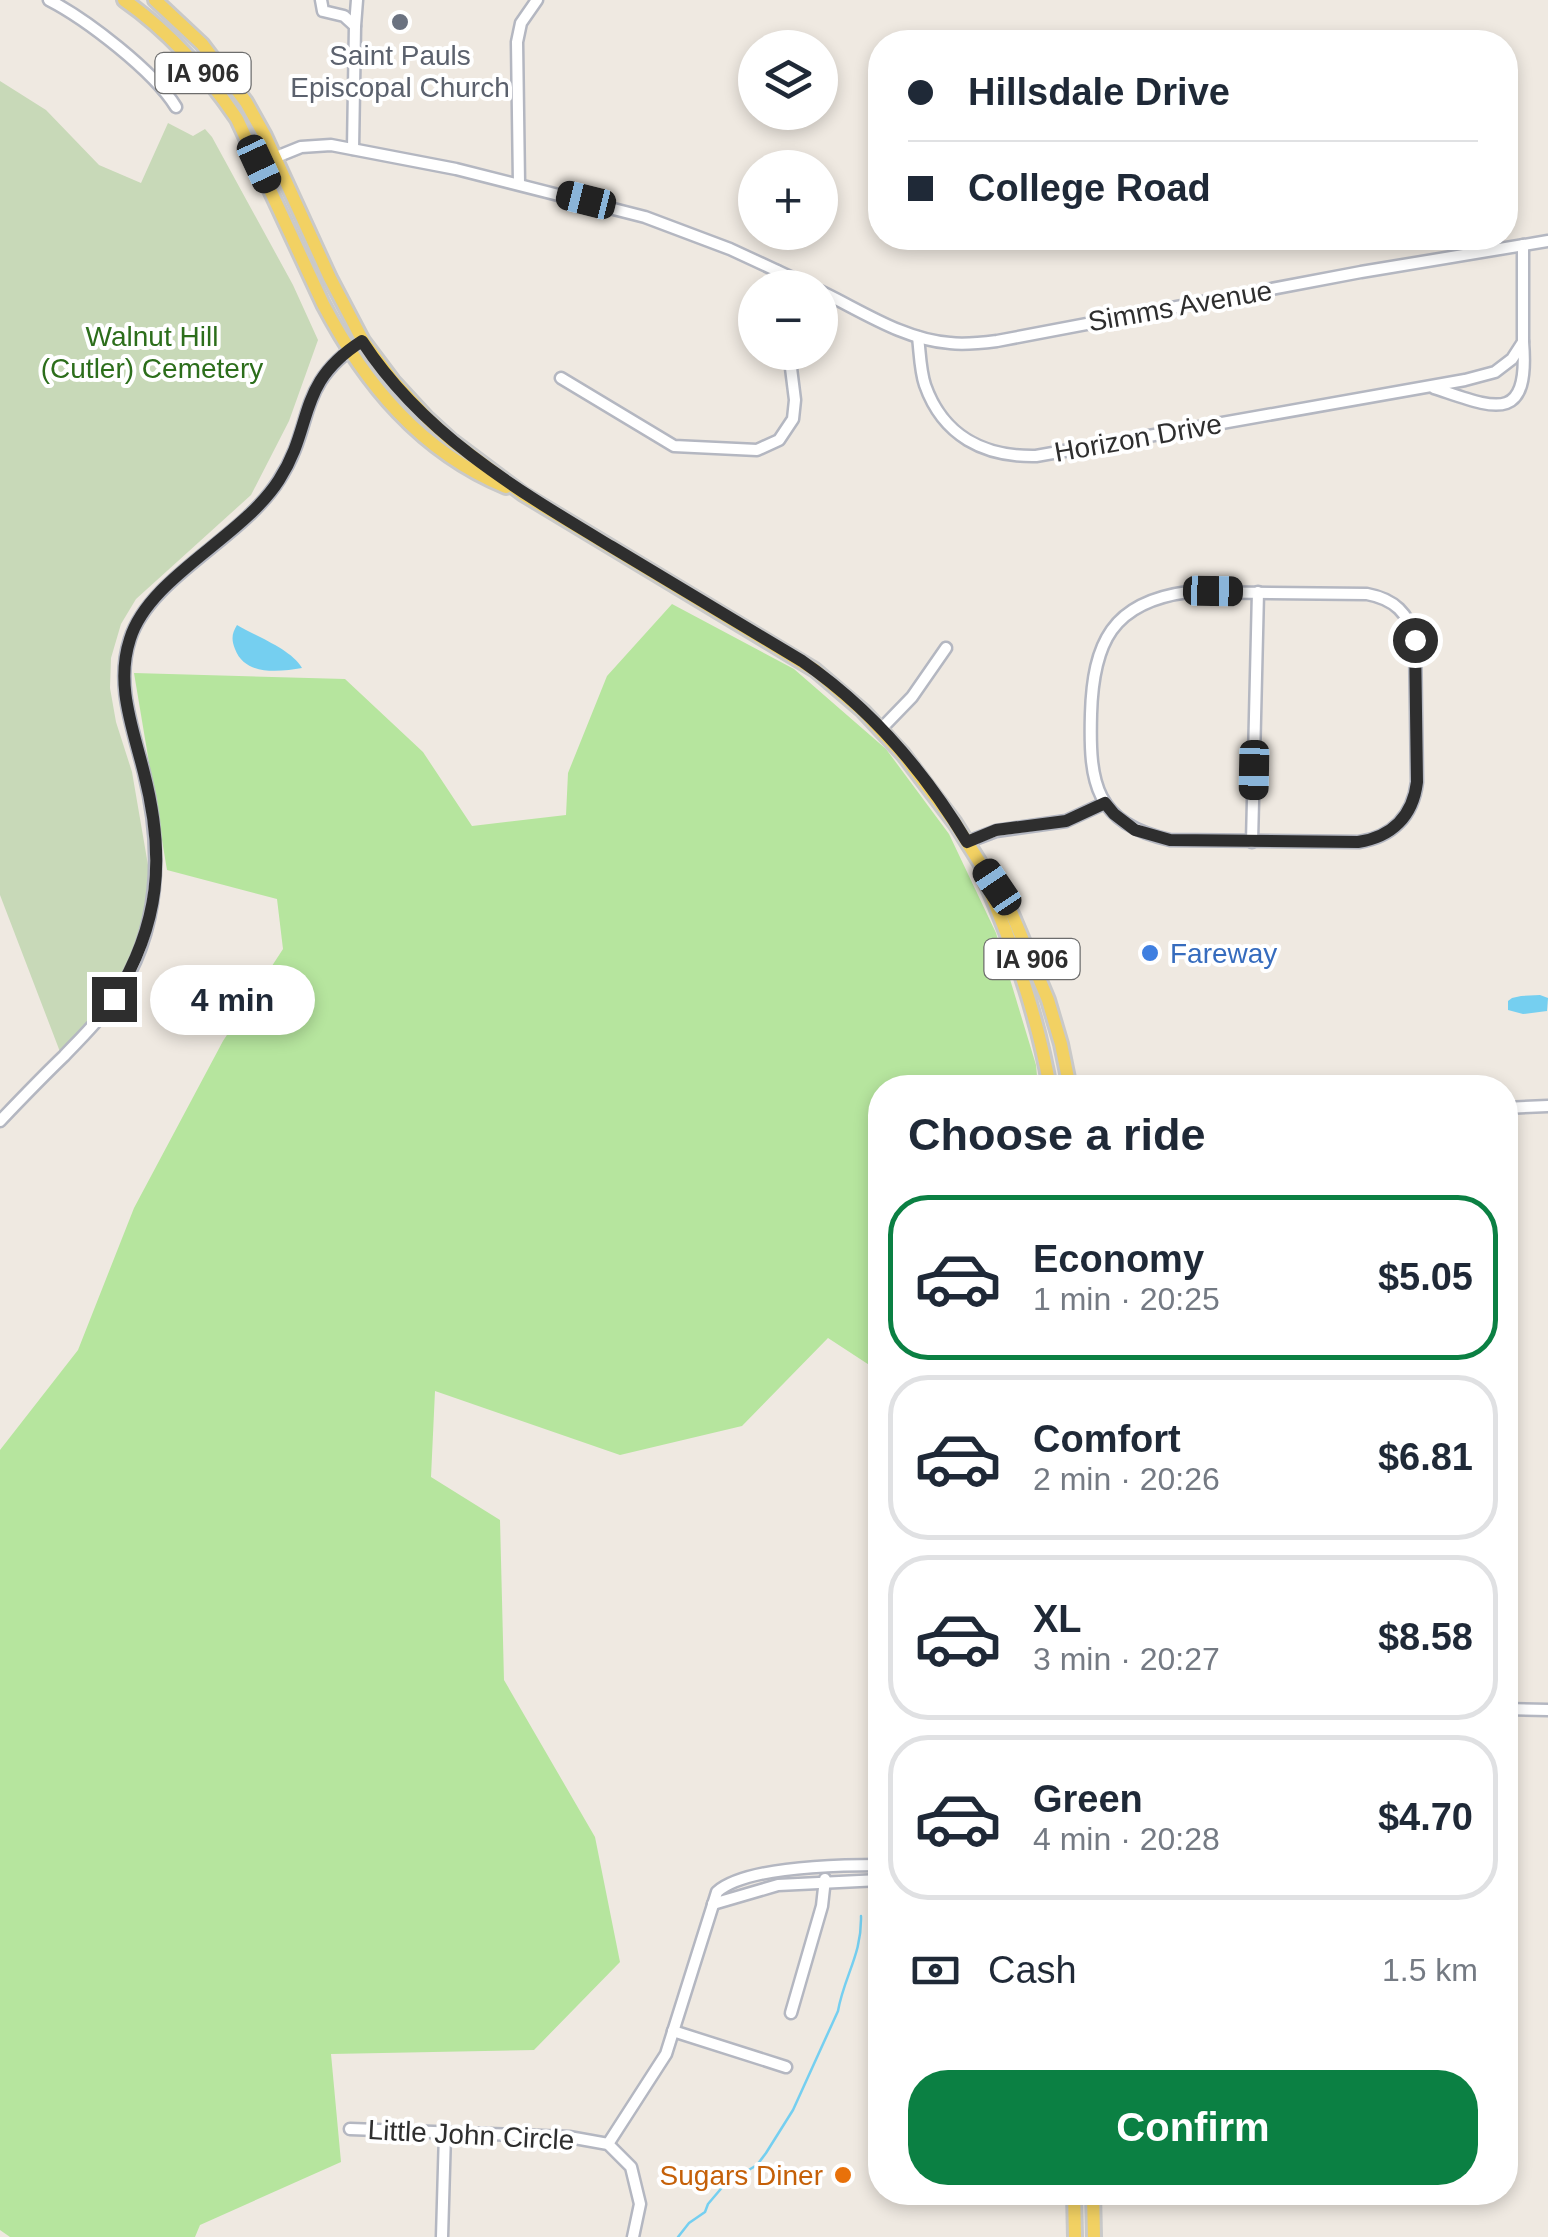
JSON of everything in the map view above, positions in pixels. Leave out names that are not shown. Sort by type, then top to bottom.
[{"type":"main road","name":"IA 906","points":[[124,0],[198,66],[237,119],[323,304],[349,350],[390,405],[428,442],[471,471],[523,494]]},
{"type":"main road","name":"IA 906","points":[[155,0],[184,25],[226,74],[251,111],[362,341],[428,419],[523,494],[802,661],[881,729],[926,781],[997,887],[1023,937],[1054,1019],[1067,1075]]},
{"type":"main road","name":"IA 906","points":[[967,842],[1029,996],[1048,1075]]},
{"type":"main road","points":[[1074,2205],[1075,2237]]},
{"type":"main road","points":[[1093,2205],[1094,2237]]},
{"type":"street","points":[[49,0],[76,16],[151,75],[176,107]]},
{"type":"street","points":[[322,0],[323,11],[344,16],[356,26]]},
{"type":"street","points":[[353,149],[357,0]]},
{"type":"street","points":[[519,184],[517,42],[525,15],[538,0]]},
{"type":"street","name":"Simms Avenue","points":[[259,164],[313,144],[456,169],[645,217],[776,270]]},
{"type":"street","name":"Simms Avenue","points":[[1518,246],[1548,241]]},
{"type":"street","name":"Horizon Drive","points":[[1428,386],[1492,406],[1508,402],[1519,392],[1526,368],[1522,245]]},
{"type":"street","name":"Simms Avenue","points":[[838,299],[918,337],[950,344],[997,341],[1492,250]]},
{"type":"street","name":"Horizon Drive","points":[[918,337],[925,384],[940,414],[971,442],[1008,456],[1036,456],[1496,372],[1524,342]]},
{"type":"street","points":[[0,1121],[102,1016],[126,980],[149,925],[155,890],[155,850],[148,789],[126,707],[124,668],[130,636],[154,598],[267,497],[293,451],[316,384],[362,341]]},
{"type":"street","points":[[561,378],[674,446],[757,450],[779,440],[793,419],[791,370]]},
{"type":"street","points":[[1252,842],[1258,592]]},
{"type":"street","points":[[1258,592],[1367,594],[1389,600],[1410,623],[1415,640],[1417,782],[1404,818],[1391,832],[1358,842],[1170,840],[1126,824],[1105,803],[1096,787],[1091,765],[1092,681],[1105,641],[1126,615],[1168,594],[1258,592]]},
{"type":"street","points":[[881,729],[912,698],[946,648]]},
{"type":"street","points":[[967,842],[996,830],[1066,821],[1105,803]]},
{"type":"street","points":[[1518,1107],[1548,1106]]},
{"type":"street","points":[[1518,1709],[1548,1710]]},
{"type":"street","points":[[608,2144],[666,2054],[718,1892],[739,1880],[778,1871],[868,1866]]},
{"type":"street","points":[[791,2013],[822,1906],[825,1868]]},
{"type":"street","points":[[713,1904],[769,1887],[868,1880]]},
{"type":"street","points":[[673,2031],[786,2067]]},
{"type":"street","name":"Little John Circle","points":[[350,2129],[569,2138],[608,2144],[631,2167],[640,2204],[633,2237]]},
{"type":"street","points":[[442,2237],[445,2133]]},
{"type":"green space","name":"Walnut Hill (Cutler) Cemetery","points":[[0,81],[46,110],[99,165],[141,183],[168,123],[193,136],[205,129],[293,285],[318,340],[289,421],[251,495],[136,599],[121,624],[111,658],[110,688],[132,772],[154,900],[114,999],[62,1057],[0,895]]},
{"type":"green space","points":[[672,604],[794,669],[886,749],[949,834],[996,933],[1037,1075],[868,1075],[868,1364],[828,1338],[742,1426],[620,1455],[435,1391],[431,1477],[500,1520],[504,1680],[595,1837],[620,1962],[534,2050],[331,2054],[341,2162],[200,2225],[195,2237],[10,2237],[0,2230],[0,1450],[78,1350],[134,1208],[223,1041],[283,949],[277,899],[167,870],[134,673],[345,679],[423,752],[472,826],[566,815],[568,773],[607,676]]},
{"type":"water","points":[[237,625],[282,649],[302,668],[273,671],[246,664],[233,642]]},
{"type":"water","points":[[1512,998],[1548,998],[1547,1011],[1523,1014],[1508,1010]]},
{"type":"waterway","points":[[678,2237],[705,2212],[725,2184],[757,2165],[793,2110],[838,2011],[859,1942],[861,1916]]},
{"type":"place","name":"Saint Pauls Episcopal Church","points":[[400,22]]},
{"type":"place","name":"Fareway","points":[[1150,953]]},
{"type":"place","name":"Sugars Diner","points":[[843,2175]]},
{"type":"route","points":[[114,999],[146,936],[155,890],[150,800],[126,707],[124,668],[130,636],[154,598],[267,497],[293,451],[316,384],[334,363],[362,341],[428,419],[523,494],[802,661],[841,691],[926,781],[967,842],[996,830],[1066,821],[1105,803],[1135,830],[1170,840],[1358,842],[1385,835],[1404,818],[1415,796],[1415,640]]}]
